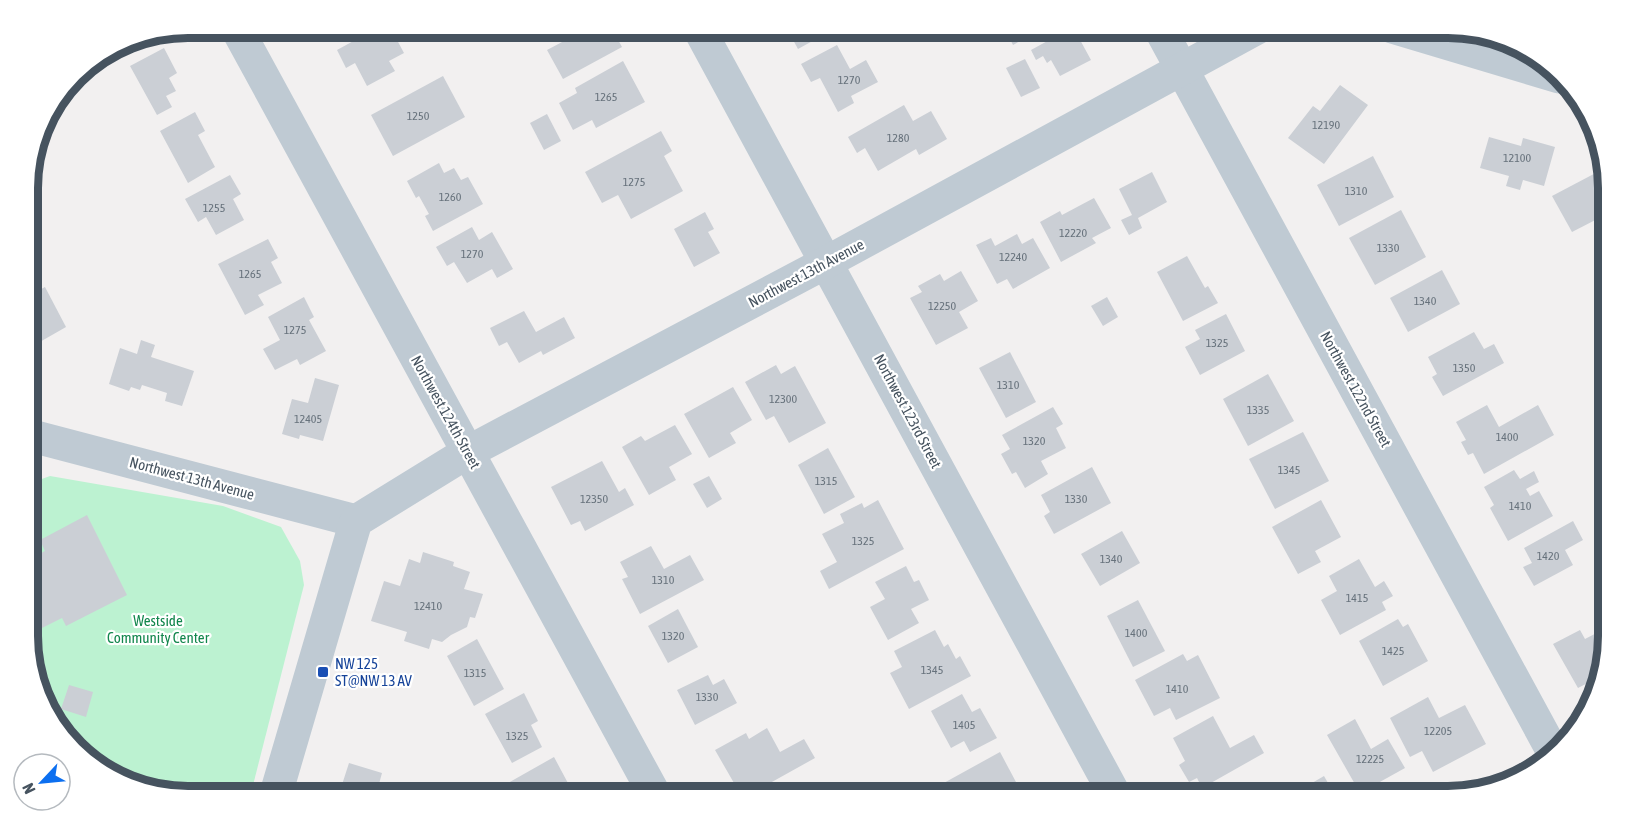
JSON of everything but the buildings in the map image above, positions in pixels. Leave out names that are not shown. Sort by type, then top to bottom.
[{"type":"street","name":"Northwest 124th Street","points":[[242,38],[650,786]]},
{"type":"street","name":"Northwest 123rd Street","points":[[704,38],[1110,786]]},
{"type":"street","name":"Northwest 122nd Street","points":[[1165,38],[1549,746]]},
{"type":"street","name":"Northwest 13th Avenue","points":[[38,438],[356,521],[468,452],[827,262],[1239,38]]},
{"type":"street","points":[[1429,38],[1544,73]]},
{"type":"street","points":[[278,786],[356,521]]},
{"type":"green space","name":"Westside Community Center","points":[[50,476],[223,506],[281,527],[300,561],[304,585],[253,786],[168,785],[139,779],[104,761],[68,728],[49,694],[39,656],[38,480]]},
{"type":"place","name":"NW 125 ST@NW 13 AV","points":[[323,672]]}]
